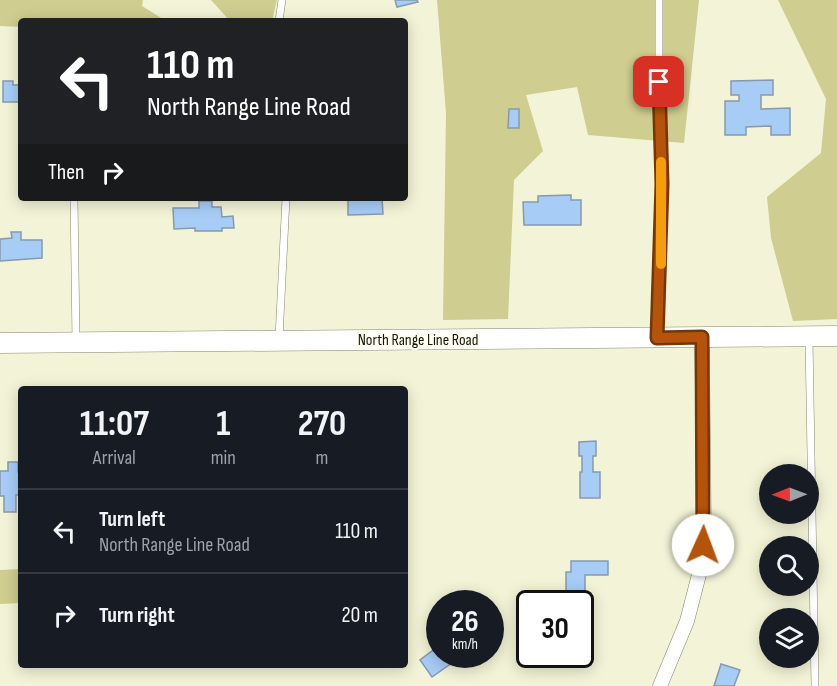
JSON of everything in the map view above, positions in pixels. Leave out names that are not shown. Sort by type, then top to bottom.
[{"type":"street","name":"North Range Line Road","points":[[0,343],[837,336]]},
{"type":"street","points":[[660,686],[687,621],[702,563],[704,528],[702,337]]},
{"type":"lane","points":[[279,18],[282,0]]},
{"type":"lane","points":[[657,338],[662,184],[659,0]]},
{"type":"lane","points":[[74,201],[76,342]]},
{"type":"lane","points":[[279,340],[286,201]]},
{"type":"lane","points":[[809,336],[815,686]]},
{"type":"shaded area","points":[[0,0],[143,0],[142,6],[161,18],[18,18],[18,27],[0,26]]},
{"type":"shaded area","points":[[211,0],[277,0],[273,18],[227,18]]},
{"type":"shaded area","points":[[437,0],[699,0],[684,143],[588,135],[577,87],[526,95],[543,151],[514,180],[508,319],[443,320],[446,113]]},
{"type":"shaded area","points":[[778,0],[837,0],[837,319],[793,321],[771,238],[767,197],[821,153],[826,99]]},
{"type":"shaded area","points":[[18,569],[18,603],[0,604],[0,570]]},
{"type":"building","points":[[395,0],[417,0],[418,2],[397,7]]},
{"type":"building","points":[[773,80],[773,95],[761,95],[761,109],[790,108],[790,135],[771,135],[771,126],[746,127],[746,135],[725,135],[725,101],[739,101],[739,95],[731,95],[731,81]]},
{"type":"building","points":[[3,81],[13,81],[13,85],[18,85],[18,102],[3,102]]},
{"type":"building","points":[[509,109],[519,109],[519,128],[508,128]]},
{"type":"building","points":[[571,195],[571,200],[581,200],[581,225],[524,225],[523,202],[538,202],[538,196]]},
{"type":"building","points":[[199,201],[212,201],[212,207],[221,207],[222,217],[233,216],[234,228],[222,228],[222,231],[195,231],[195,228],[174,229],[173,208],[199,208]]},
{"type":"building","points":[[348,201],[382,201],[383,214],[348,215]]},
{"type":"building","points":[[11,232],[21,232],[21,240],[42,240],[42,258],[0,261],[0,239],[12,238]]},
{"type":"building","points":[[596,441],[593,472],[600,472],[600,498],[580,498],[582,456],[579,456],[579,442]]},
{"type":"building","points":[[8,462],[18,462],[16,512],[4,512],[4,496],[0,496],[0,471],[8,471]]},
{"type":"building","points":[[571,561],[608,561],[608,575],[585,575],[585,590],[566,590],[566,572],[571,572]]},
{"type":"building","points":[[426,656],[426,668],[445,668],[432,677],[420,660]]},
{"type":"building","points":[[721,664],[740,670],[734,686],[714,686]]},
{"type":"slow traffic","points":[[661,162],[661,264]]},
{"type":"route","points":[[659,82],[662,184],[657,338],[702,337],[703,545]]}]
